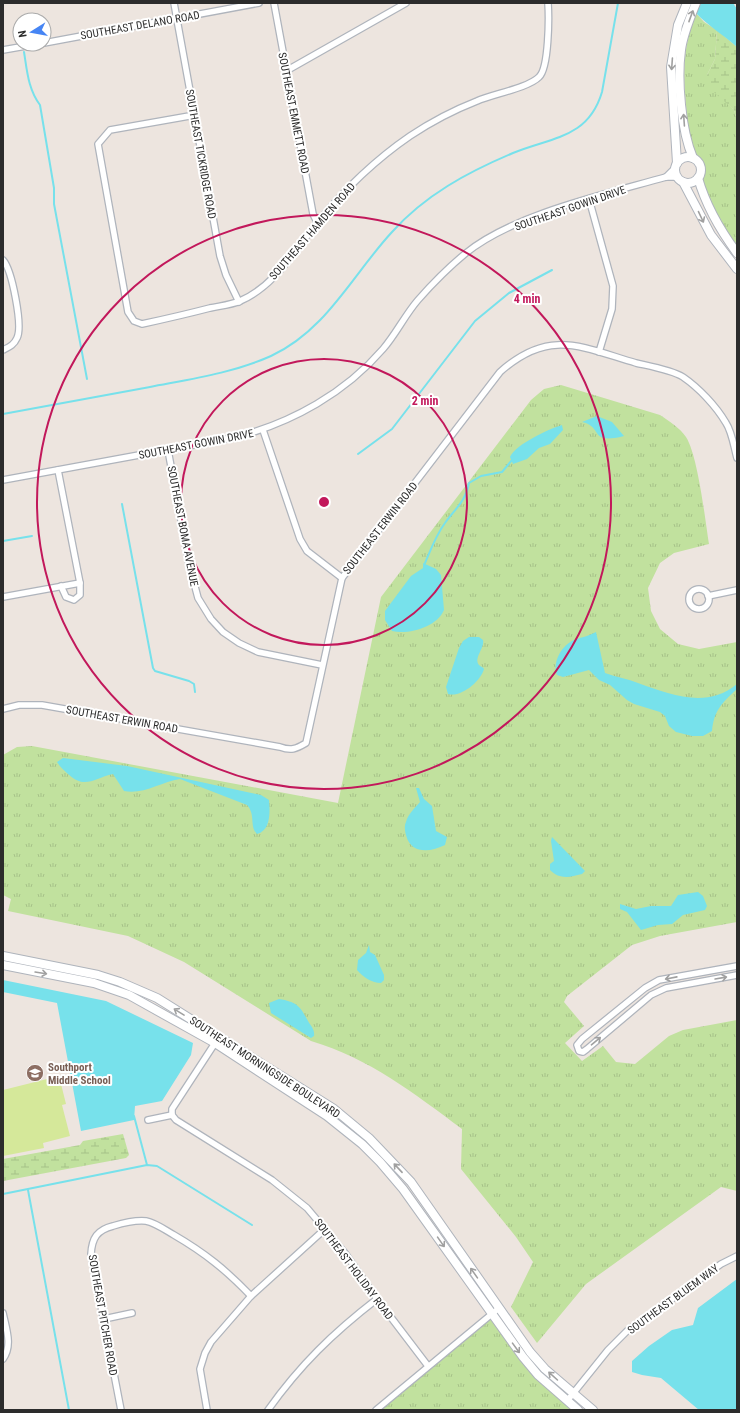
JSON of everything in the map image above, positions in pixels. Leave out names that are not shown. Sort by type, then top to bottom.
[{"type":"street","name":"SOUTHEAST TICKRIDGE ROAD","points":[[174,3],[220,256],[226,275],[239,302]]},
{"type":"street","name":"SOUTHEAST DELANO ROAD","points":[[52,41],[259,3]]},
{"type":"street","name":"SOUTHEAST EMMETT ROAD","points":[[274,3],[313,214],[317,222]]},
{"type":"street","points":[[286,71],[406,3]]},
{"type":"street","name":"SOUTHEAST HAMDEN ROAD","points":[[194,115],[110,130],[98,144],[128,312],[134,321],[142,324],[239,302],[265,286],[281,271],[317,222],[371,166],[411,136],[445,116],[478,100],[531,82],[540,77],[544,69],[546,52],[548,3]]},
{"type":"street","points":[[687,3],[682,28],[671,67],[676,165],[680,180],[690,191],[705,226],[721,250],[737,269]]},
{"type":"street","points":[[696,3],[682,28],[680,68],[684,128],[693,158],[700,167],[698,178],[702,193],[712,215],[737,253]]},
{"type":"street","points":[[676,165],[682,158],[693,158]]},
{"type":"street","name":"SOUTHEAST GOWIN DRIVE","points":[[666,177],[676,165]]},
{"type":"street","name":"SOUTHEAST GOWIN DRIVE","points":[[3,480],[238,437],[263,430],[306,411],[336,392],[363,370],[383,349],[418,301],[467,253],[496,234],[531,218],[589,199],[666,177],[680,180]]},
{"type":"street","points":[[680,180],[691,182],[698,178]]},
{"type":"street","points":[[589,199],[613,286],[612,309],[599,352]]},
{"type":"street","points":[[721,250],[730,243]]},
{"type":"street","points":[[3,260],[10,272],[20,323],[18,337],[12,345],[3,350]]},
{"type":"street","name":"SOUTHEAST ERWIN ROAD","points":[[3,709],[19,705],[42,705],[292,750],[306,743],[342,578],[500,372],[512,361],[530,351],[552,345],[572,344],[682,376],[708,399],[727,424],[737,454]]},
{"type":"street","points":[[263,430],[300,539],[307,551],[342,578]]},
{"type":"street","name":"SOUTHEAST BOMA AVENUE","points":[[168,450],[189,564],[198,598],[211,620],[223,632],[239,643],[258,652],[322,665]]},
{"type":"street","points":[[58,470],[80,583],[80,595],[74,600],[66,597],[61,586]]},
{"type":"street","points":[[3,597],[80,583]]},
{"type":"street","points":[[708,596],[737,590]]},
{"type":"street","name":"SOUTHEAST MORNINGSIDE BOULEVARD","points":[[3,956],[64,967],[120,982],[157,998],[217,1040],[289,1085],[334,1109],[369,1138],[411,1182],[433,1223],[492,1314],[523,1357],[538,1375],[567,1402],[578,1410]]},
{"type":"street","points":[[21,970],[22,960]]},
{"type":"street","name":"SOUTHEAST MORNINGSIDE BOULEVARD","points":[[3,965],[21,970],[94,983],[117,990],[217,1040]]},
{"type":"street","points":[[737,966],[664,979],[652,984],[582,1039],[577,1045],[579,1051],[583,1052],[587,1049],[651,995],[666,988],[737,975]]},
{"type":"street","points":[[694,974],[698,982]]},
{"type":"street","points":[[117,990],[120,982]]},
{"type":"street","points":[[148,1120],[172,1115],[172,1109],[217,1040]]},
{"type":"street","name":"SOUTHEAST MORNINGSIDE BOULEVARD","points":[[289,1085],[362,1144],[380,1162],[433,1223],[499,1308],[530,1352],[545,1369],[593,1410]]},
{"type":"street","name":"SOUTHEAST HOLIDAY ROAD","points":[[172,1115],[176,1120],[283,1188],[307,1208],[345,1253],[377,1299],[428,1366]]},
{"type":"street","points":[[362,1144],[369,1138]]},
{"type":"street","name":"SOUTHEAST PITCHER ROAD","points":[[121,1410],[91,1254],[92,1242],[96,1234],[104,1228],[137,1221],[156,1224],[194,1247],[227,1271],[251,1296]]},
{"type":"street","points":[[207,1410],[201,1381],[201,1363],[211,1342],[251,1296],[325,1228]]},
{"type":"street","name":"SOUTHEAST BLUEM WAY","points":[[567,1402],[608,1350],[627,1331],[721,1264],[737,1256]]},
{"type":"street","points":[[268,1410],[282,1389],[323,1343],[343,1325],[377,1299]]},
{"type":"street","points":[[376,1410],[499,1308]]},
{"type":"street","points":[[3,1313],[8,1341],[8,1351],[3,1359]]},
{"type":"street","points":[[104,1319],[132,1313]]},
{"type":"green space","points":[[696,13],[704,22],[717,30],[715,59],[707,75],[723,99],[734,110],[737,120],[737,247],[715,214],[702,178],[705,168],[694,150],[689,132],[684,69],[686,48]]},
{"type":"green space","points":[[717,30],[737,47],[737,120],[734,110],[707,86],[707,75],[715,59]]},
{"type":"green space","points":[[561,385],[660,415],[671,422],[684,434],[694,458],[709,544],[674,553],[660,563],[648,588],[651,611],[660,629],[678,644],[699,649],[737,642],[737,922],[660,936],[632,945],[567,996],[564,1002],[584,1026],[565,1043],[582,1061],[603,1046],[616,1062],[635,1064],[669,1036],[683,1030],[737,1020],[737,1191],[721,1187],[586,1284],[537,1343],[511,1307],[533,1262],[516,1237],[461,1169],[462,1129],[391,1078],[352,1057],[311,1041],[184,962],[128,936],[8,911],[11,899],[3,895],[3,755],[17,747],[32,746],[338,803],[381,597],[531,400],[544,389]]},
{"type":"green space","points":[[59,1076],[66,1104],[62,1105],[70,1136],[43,1143],[44,1148],[3,1156],[3,1090]]},
{"type":"green space","points":[[123,1134],[129,1155],[126,1158],[3,1181],[3,1159],[80,1145],[83,1141]]},
{"type":"green space","points":[[491,1318],[536,1377],[573,1410],[380,1410]]},
{"type":"water","points":[[699,3],[733,3],[737,9],[737,47],[696,13]]},
{"type":"water","points":[[597,416],[612,422],[624,436],[613,438],[601,437],[589,424],[582,422]]},
{"type":"water","points":[[562,425],[563,430],[550,444],[539,448],[527,459],[513,464],[510,457],[519,447],[541,433]]},
{"type":"water","points":[[423,563],[436,569],[441,575],[444,610],[435,621],[422,628],[406,632],[392,631],[385,620],[385,611],[411,576],[423,568]]},
{"type":"water","points":[[596,632],[605,673],[663,692],[701,698],[714,696],[725,692],[737,684],[737,689],[723,703],[717,712],[712,731],[703,736],[692,736],[676,732],[669,726],[665,716],[660,712],[634,704],[627,700],[610,685],[599,680],[589,670],[563,677],[557,675],[557,660],[562,650],[570,642]]},
{"type":"water","points":[[469,637],[479,637],[483,640],[477,659],[479,665],[484,669],[479,679],[470,688],[453,695],[448,694],[446,687],[459,648],[463,641]]},
{"type":"water","points":[[63,758],[127,766],[261,795],[269,800],[269,820],[265,829],[257,834],[253,828],[250,809],[247,805],[180,779],[145,790],[131,792],[124,791],[113,774],[90,782],[80,781],[74,779],[58,764],[57,762]]},
{"type":"water","points":[[416,788],[419,788],[424,799],[432,806],[436,831],[447,837],[445,845],[434,849],[422,850],[412,846],[409,841],[405,832],[405,824],[410,814],[420,802]]},
{"type":"water","points":[[552,837],[585,871],[582,874],[565,877],[550,870],[550,864],[554,861],[551,841]]},
{"type":"water","points":[[698,892],[703,896],[707,906],[705,910],[683,915],[672,924],[658,925],[641,930],[627,912],[620,909],[620,904],[636,909],[651,906],[671,906],[678,895]]},
{"type":"water","points":[[369,945],[370,952],[375,955],[384,975],[384,980],[381,983],[368,979],[357,970],[358,960],[366,953]]},
{"type":"water","points":[[3,980],[106,1001],[193,1043],[191,1055],[162,1101],[135,1106],[134,1120],[81,1131],[57,1003],[3,992]]},
{"type":"water","points":[[279,999],[294,1003],[300,1008],[314,1032],[314,1036],[311,1038],[271,1013],[269,1003]]},
{"type":"water","points":[[737,1279],[737,1410],[699,1410],[661,1378],[632,1372],[632,1361],[649,1346],[672,1330],[693,1325],[698,1308]]},
{"type":"waterway","points":[[3,414],[212,375],[257,362],[290,345],[308,332],[323,317],[378,248],[418,207],[448,186],[480,168],[513,153],[566,134],[578,128],[588,119],[596,107],[602,92],[618,3]]},
{"type":"waterway","points":[[24,52],[30,86],[40,105],[54,188],[54,204],[87,379]]},
{"type":"waterway","points":[[358,454],[392,429],[475,321],[509,293],[552,270]]},
{"type":"waterway","points":[[425,563],[439,532],[463,500],[469,483],[481,476],[502,472],[512,460]]},
{"type":"waterway","points":[[122,504],[153,668],[155,671],[189,681],[194,684],[195,692]]},
{"type":"waterway","points":[[3,541],[32,536]]},
{"type":"waterway","points":[[134,1116],[147,1165]]},
{"type":"waterway","points":[[3,1194],[147,1165],[157,1166],[252,1225]]},
{"type":"waterway","points":[[28,1190],[69,1410]]},
{"type":"place","name":"Southport Middle School","points":[[35,1073]]}]
